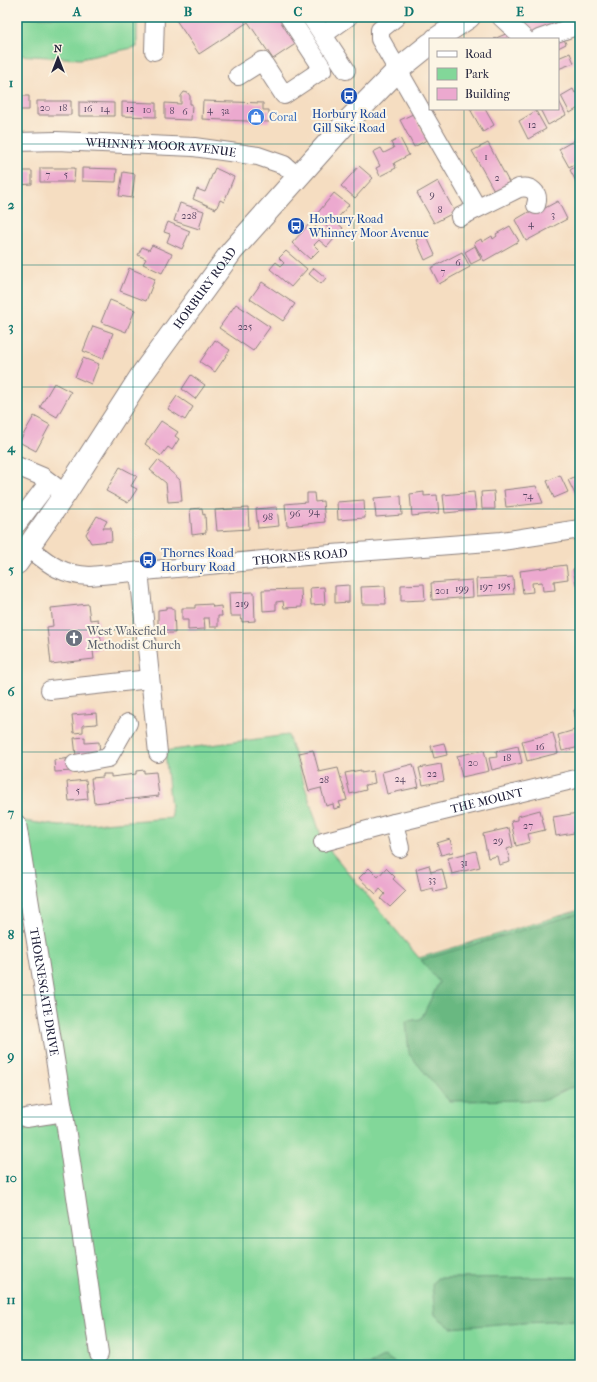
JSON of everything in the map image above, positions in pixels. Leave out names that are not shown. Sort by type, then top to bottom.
[{"type":"highway","points":[[438,38],[469,17]]},
{"type":"highway","name":"HORBURY ROAD","points":[[23,555],[57,488],[232,251],[346,123],[399,69],[429,45]]},
{"type":"street","points":[[154,51],[155,17]]},
{"type":"street","points":[[238,76],[262,61],[284,95],[323,69],[288,17]]},
{"type":"street","points":[[311,17],[346,70]]},
{"type":"street","points":[[323,35],[348,17]]},
{"type":"street","points":[[396,17],[380,30],[380,39],[399,69],[477,208]]},
{"type":"street","points":[[501,17],[524,38]]},
{"type":"street","points":[[542,38],[576,26],[573,17]]},
{"type":"street","name":"WHINNEY MOOR AVENUE","points":[[17,142],[56,141],[194,147],[258,156],[284,165],[298,176]]},
{"type":"street","points":[[460,217],[519,188],[525,187],[532,189],[535,192],[538,199],[536,205]]},
{"type":"street","points":[[17,466],[43,477],[57,488],[17,524]]},
{"type":"street","name":"THORNES ROAD","points":[[23,555],[48,563],[75,576],[90,576],[306,556],[502,541],[580,529]]},
{"type":"street","points":[[139,571],[158,753]]},
{"type":"street","points":[[50,690],[150,679]]},
{"type":"street","points":[[75,764],[108,758],[120,724],[154,720]]},
{"type":"street","name":"THE MOUNT","points":[[323,842],[394,823],[580,778]]},
{"type":"street","points":[[394,823],[400,848]]},
{"type":"street","name":"THORNESGATE DRIVE","points":[[17,824],[64,1112],[99,1354]]},
{"type":"street","points":[[26,1118],[64,1112]]},
{"type":"green space","points":[[17,17],[137,17],[137,47],[80,59],[17,55]]},
{"type":"green space","points":[[288,735],[323,842],[419,958],[580,910],[580,1365],[17,1365],[17,1130],[58,1123],[17,820],[60,826],[172,818],[165,751]]},
{"type":"green space","points":[[580,913],[580,1086],[569,1088],[545,1100],[449,1101],[409,1054],[406,1021],[421,1019],[439,982],[421,960]]},
{"type":"green space","points":[[580,1277],[580,1320],[522,1322],[451,1328],[435,1315],[432,1285],[437,1278]]},
{"type":"green space","points":[[385,1356],[398,1365],[369,1365],[370,1364]]},
{"type":"building","points":[[174,17],[279,17],[297,43],[273,59],[248,22],[199,54]]},
{"type":"building","points":[[535,17],[555,17],[566,44],[559,48],[559,38],[496,38],[508,33],[525,29],[522,23]]},
{"type":"building","points":[[570,53],[574,63],[559,69],[559,58]]},
{"type":"building","points":[[573,89],[575,93],[580,90],[580,107],[570,113],[561,96]]},
{"type":"building","points":[[184,92],[188,93],[190,96],[190,104],[192,104],[191,120],[165,119],[165,103],[181,104],[181,96]]},
{"type":"building","points":[[17,96],[29,96],[29,110],[17,110]]},
{"type":"building","points":[[37,101],[71,101],[71,115],[37,115]]},
{"type":"building","points":[[203,101],[263,103],[263,110],[269,110],[269,122],[202,119]]},
{"type":"building","points":[[559,101],[566,115],[548,125],[540,110],[559,110]]},
{"type":"building","points":[[79,102],[114,103],[114,116],[79,116]]},
{"type":"building","points":[[122,102],[156,103],[156,117],[122,116]]},
{"type":"building","points":[[471,110],[486,110],[494,125],[483,132]]},
{"type":"building","points":[[536,111],[546,129],[528,139],[519,121]]},
{"type":"building","points":[[413,114],[427,140],[414,147],[400,120]]},
{"type":"building","points":[[400,138],[409,155],[394,163],[396,168],[380,176],[376,168],[380,166],[373,152],[381,148],[384,153],[394,148],[391,143]]},
{"type":"building","points":[[575,140],[580,149],[580,161],[569,167],[559,149]]},
{"type":"building","points":[[488,143],[510,184],[495,192],[472,151]]},
{"type":"building","points":[[580,164],[580,189],[570,170]]},
{"type":"building","points":[[359,166],[373,178],[355,198],[341,186]]},
{"type":"building","points":[[40,168],[75,168],[74,182],[40,182]]},
{"type":"building","points":[[82,168],[117,169],[116,182],[82,181]]},
{"type":"building","points":[[215,168],[234,177],[224,202],[220,200],[216,209],[193,199],[197,189],[205,192]]},
{"type":"building","points":[[17,171],[32,171],[32,184],[17,185]]},
{"type":"building","points":[[123,172],[135,174],[132,198],[119,196]]},
{"type":"building","points":[[438,181],[455,212],[434,223],[417,193]]},
{"type":"building","points":[[334,193],[349,205],[335,221],[343,228],[337,236],[325,225],[326,223],[316,215]]},
{"type":"building","points":[[558,201],[567,219],[526,241],[515,220],[532,210],[534,214]]},
{"type":"building","points":[[180,203],[204,211],[199,229],[174,221]]},
{"type":"building","points":[[168,222],[190,231],[182,249],[167,242],[170,234],[164,232]]},
{"type":"building","points":[[311,222],[320,231],[322,228],[334,239],[327,247],[319,240],[314,245],[319,250],[310,259],[292,243]]},
{"type":"building","points":[[580,222],[580,234],[575,225]]},
{"type":"building","points":[[510,226],[519,241],[484,261],[474,243],[481,239],[482,242],[492,236],[493,239],[497,236],[496,234]]},
{"type":"building","points":[[426,235],[435,255],[425,260],[416,240]]},
{"type":"building","points":[[152,245],[172,254],[162,273],[143,264],[146,259],[138,255],[142,247],[149,250]]},
{"type":"building","points":[[475,246],[481,259],[471,264],[465,252]]},
{"type":"building","points":[[286,251],[307,269],[291,287],[270,269],[276,262],[281,266],[284,263],[279,258]]},
{"type":"building","points":[[462,252],[470,267],[439,284],[431,268]]},
{"type":"building","points":[[129,268],[155,279],[146,301],[120,291]]},
{"type":"building","points":[[314,268],[326,278],[321,284],[309,274]]},
{"type":"building","points":[[262,282],[295,304],[283,321],[250,299]]},
{"type":"building","points":[[110,300],[135,310],[126,332],[101,322]]},
{"type":"building","points":[[236,304],[270,327],[253,351],[219,328]]},
{"type":"building","points":[[93,326],[113,333],[103,359],[83,351]]},
{"type":"building","points":[[215,340],[230,350],[215,372],[200,362]]},
{"type":"building","points":[[83,358],[99,364],[91,384],[75,377]]},
{"type":"building","points":[[191,375],[205,385],[195,399],[182,389]]},
{"type":"building","points":[[54,383],[71,392],[57,417],[40,407]]},
{"type":"building","points":[[177,396],[193,407],[185,420],[168,409]]},
{"type":"building","points":[[34,416],[50,425],[36,451],[19,442]]},
{"type":"building","points":[[161,421],[178,432],[175,436],[179,439],[172,450],[168,447],[161,456],[145,444]]},
{"type":"building","points":[[158,460],[180,480],[182,501],[168,502],[166,483],[150,470]]},
{"type":"building","points":[[120,467],[137,476],[131,486],[137,489],[128,503],[106,491]]},
{"type":"building","points":[[580,474],[580,494],[576,496],[568,480]]},
{"type":"building","points":[[560,475],[568,492],[554,498],[547,481]]},
{"type":"building","points":[[536,486],[543,503],[506,507],[504,490]]},
{"type":"building","points":[[494,491],[495,509],[482,509],[481,492]]},
{"type":"building","points":[[424,492],[424,496],[437,495],[439,513],[412,516],[410,494]]},
{"type":"building","points":[[474,492],[476,510],[445,513],[443,495]]},
{"type":"building","points":[[307,493],[314,493],[315,502],[323,501],[325,522],[287,526],[285,504],[307,502]]},
{"type":"building","points":[[401,496],[402,515],[376,517],[374,498]]},
{"type":"building","points":[[364,500],[365,518],[338,520],[337,502]]},
{"type":"building","points":[[277,507],[279,526],[258,528],[256,509]]},
{"type":"building","points":[[202,508],[203,515],[205,514],[206,533],[192,535],[190,509]]},
{"type":"building","points":[[248,508],[249,529],[217,531],[215,510]]},
{"type":"building","points":[[97,516],[107,521],[103,528],[111,528],[112,541],[91,543],[86,534]]},
{"type":"building","points":[[566,565],[568,579],[554,581],[555,590],[543,591],[542,582],[532,583],[533,592],[523,593],[520,571]]},
{"type":"building","points":[[580,567],[580,587],[577,588],[573,569]]},
{"type":"building","points":[[513,577],[514,594],[477,596],[476,579]]},
{"type":"building","points":[[472,580],[473,597],[432,600],[431,583]]},
{"type":"building","points":[[424,584],[425,600],[401,601],[401,585]]},
{"type":"building","points":[[349,585],[349,602],[335,603],[335,586]]},
{"type":"building","points":[[385,586],[386,604],[362,604],[361,587]]},
{"type":"building","points":[[324,587],[325,604],[311,605],[310,588]]},
{"type":"building","points":[[301,589],[302,607],[284,608],[283,601],[276,602],[276,610],[263,611],[262,590]]},
{"type":"building","points":[[254,592],[255,621],[242,622],[241,616],[230,616],[229,593]]},
{"type":"building","name":"West Wakefield Methodist Church","points":[[88,604],[90,620],[98,619],[102,649],[93,651],[94,659],[51,664],[47,627],[53,626],[51,608]]},
{"type":"building","points":[[212,604],[213,607],[221,606],[222,616],[218,616],[218,627],[210,627],[209,618],[204,618],[205,629],[188,630],[188,620],[182,620],[182,608],[195,608],[195,605]]},
{"type":"building","points":[[166,607],[172,607],[172,609],[174,609],[175,633],[158,633],[158,610],[166,609]]},
{"type":"building","points":[[580,709],[580,722],[576,722],[574,710]]},
{"type":"building","points":[[96,713],[97,724],[83,725],[83,732],[74,733],[72,715]]},
{"type":"building","points":[[578,729],[580,736],[580,747],[562,751],[558,735]]},
{"type":"building","points":[[553,733],[558,753],[527,761],[522,741]]},
{"type":"building","points":[[85,737],[85,743],[99,742],[100,754],[76,756],[74,738]]},
{"type":"building","points":[[444,743],[447,755],[434,758],[431,746]]},
{"type":"building","points":[[518,746],[522,763],[492,770],[489,758],[497,757],[496,751]]},
{"type":"building","points":[[313,750],[319,772],[338,768],[347,800],[339,802],[341,807],[334,809],[333,804],[326,806],[321,788],[309,791],[299,753]]},
{"type":"building","points":[[484,750],[489,771],[462,777],[457,756]]},
{"type":"building","points":[[72,758],[74,771],[55,772],[54,760]]},
{"type":"building","points":[[413,764],[419,787],[387,794],[382,772]]},
{"type":"building","points":[[441,764],[444,781],[423,785],[419,768]]},
{"type":"building","points":[[144,770],[144,773],[156,772],[159,796],[94,803],[91,778],[103,777],[103,774],[111,774],[111,777],[136,774],[136,771]]},
{"type":"building","points":[[361,770],[361,773],[373,771],[375,783],[365,785],[366,790],[350,794],[345,773]]},
{"type":"building","points":[[86,780],[88,799],[69,801],[67,782]]},
{"type":"building","points":[[540,810],[545,830],[528,834],[530,842],[516,846],[511,821],[518,820],[518,816]]},
{"type":"building","points":[[578,813],[580,832],[556,836],[553,817]]},
{"type":"building","points":[[509,828],[513,847],[507,849],[510,862],[499,865],[497,856],[488,858],[483,834]]},
{"type":"building","points":[[450,839],[453,852],[441,855],[437,843]]},
{"type":"building","points":[[476,851],[480,867],[452,874],[448,858]]},
{"type":"building","points":[[429,865],[431,872],[442,869],[447,889],[434,892],[433,888],[421,891],[416,869]]},
{"type":"building","points":[[369,868],[378,877],[386,868],[395,877],[393,879],[406,891],[390,907],[381,899],[385,894],[380,889],[376,894],[359,878]]},
{"type":"place","name":"Horbury Road Gill Sike Road","points":[[349,96]]},
{"type":"place","name":"Coral","points":[[256,117]]},
{"type":"place","name":"Horbury Road Whinney Moor Avenue","points":[[296,226]]},
{"type":"place","name":"Thornes Road Horbury Road","points":[[148,560]]},
{"type":"place","name":"West Wakefield Methodist Church","points":[[74,638]]}]
